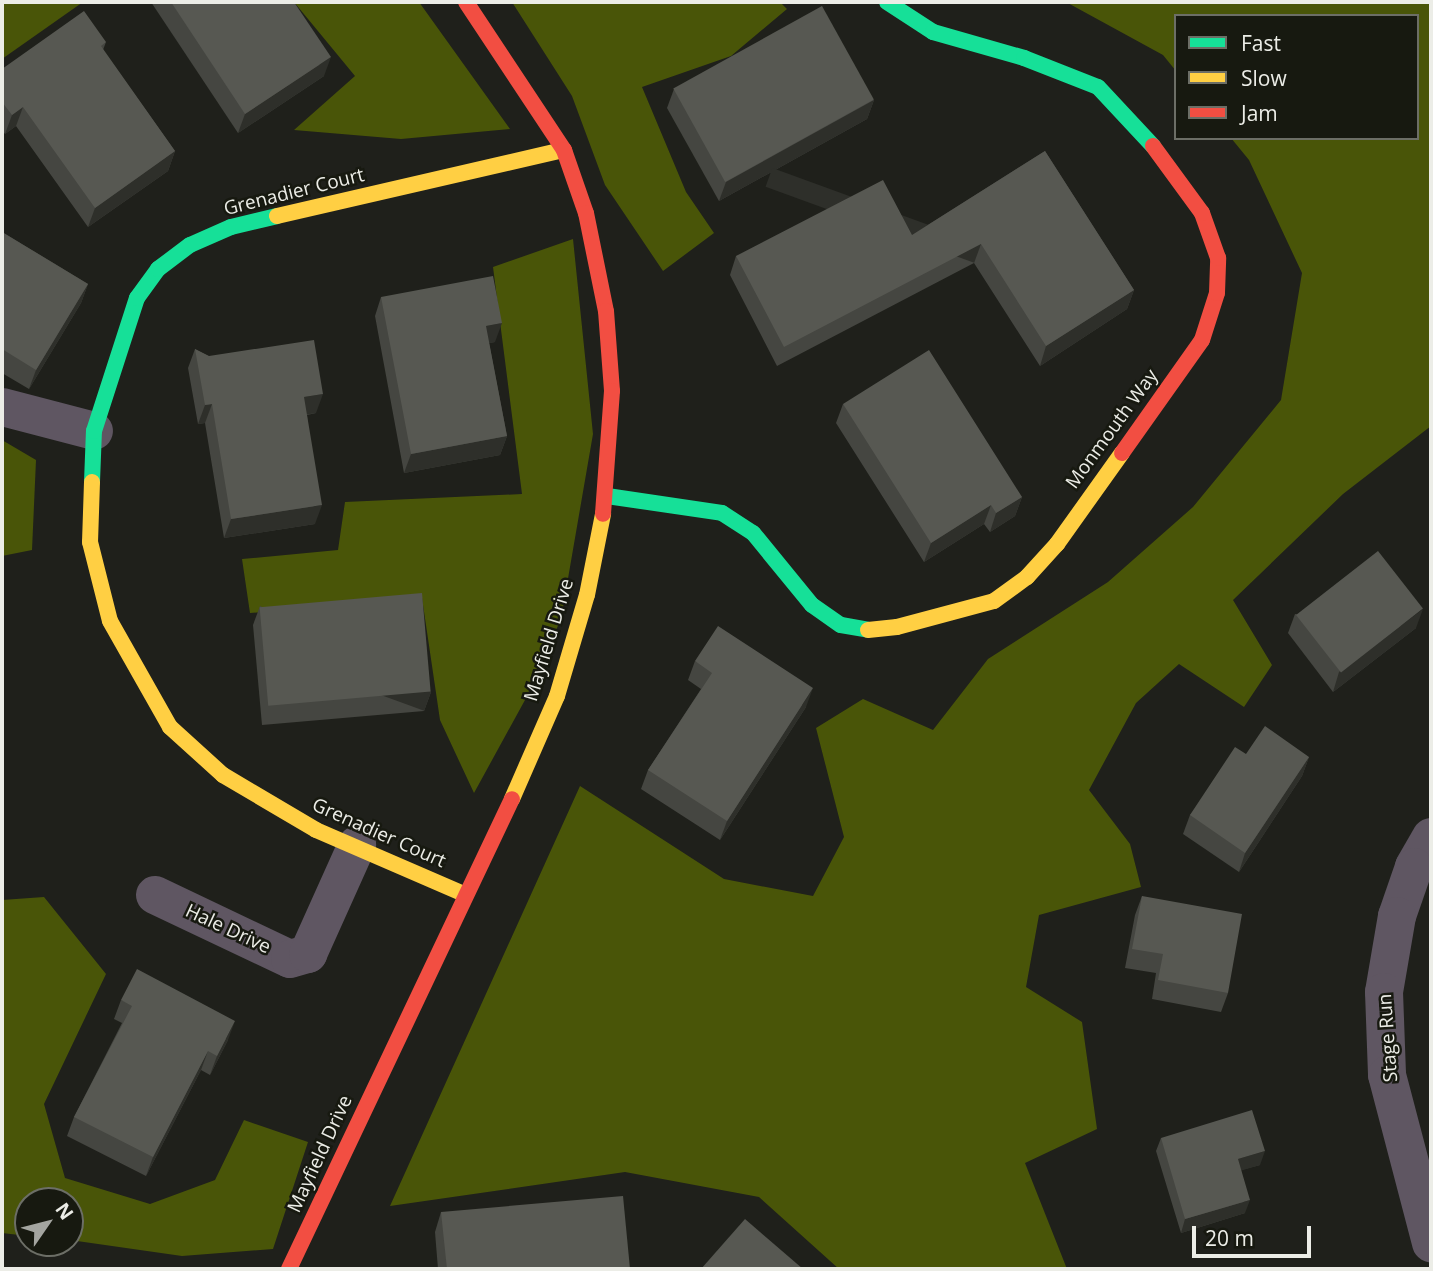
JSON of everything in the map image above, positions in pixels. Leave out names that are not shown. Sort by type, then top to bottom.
[{"type":"street","name":"Mayfield Drive","points":[[289,1269],[557,696],[587,595],[607,496],[612,391],[606,310],[586,213],[564,150],[466,2]]},
{"type":"street","name":"Monmouth Way","points":[[607,496],[722,513],[753,533],[812,605],[841,625],[874,631],[897,627],[994,601],[1027,578],[1056,544],[1202,340],[1217,293],[1218,258],[1202,213],[1133,120],[1098,87],[1024,58],[933,32],[887,2]]},
{"type":"street","name":"Grenadier Court","points":[[466,895],[357,845],[316,830],[223,775],[170,727],[110,621],[90,542],[94,430],[137,298],[158,269],[190,245],[231,228],[564,150]]},
{"type":"street","points":[[2,407],[94,430]]},
{"type":"street","name":"Stage Run","points":[[1431,837],[1414,867],[1396,916],[1384,992],[1387,1075],[1431,1243]]},
{"type":"street","name":"Hale Drive","points":[[155,895],[290,959],[308,954],[357,845]]},
{"type":"green space","points":[[2,2],[83,2],[2,59]]},
{"type":"green space","points":[[294,2],[419,2],[510,129],[401,139],[294,130],[355,76]]},
{"type":"green space","points":[[512,2],[780,2],[787,9],[731,56],[642,87],[686,192],[714,233],[663,271],[605,185],[572,96]]},
{"type":"green space","points":[[1066,2],[1431,2],[1431,426],[1343,494],[1233,600],[1272,665],[1244,707],[1179,664],[1136,703],[1089,790],[1130,844],[1141,887],[1039,915],[1026,987],[1082,1022],[1097,1129],[1025,1163],[1067,1269],[839,1269],[759,1197],[625,1172],[390,1206],[580,786],[724,879],[813,896],[844,837],[816,728],[863,699],[933,730],[988,659],[1108,582],[1193,507],[1281,400],[1302,273],[1249,160],[1233,140],[1419,140],[1419,14],[1174,14],[1174,69],[1163,55]]},
{"type":"green space","points":[[573,239],[593,434],[561,619],[525,700],[474,793],[440,720],[422,598],[250,613],[242,559],[338,550],[345,502],[522,494],[493,267]]},
{"type":"green space","points":[[2,440],[36,460],[32,550],[2,556]]},
{"type":"green space","points":[[44,897],[106,974],[44,1104],[65,1178],[150,1204],[215,1180],[244,1120],[308,1142],[273,1249],[182,1256],[84,1242],[84,1187],[14,1187],[14,1234],[2,1233],[2,900]]},
{"type":"building","points":[[171,2],[294,2],[331,57],[245,114]]},
{"type":"building","points":[[822,6],[874,100],[725,182],[673,88]]},
{"type":"building","points":[[84,11],[106,42],[101,46],[175,151],[95,208],[23,107],[12,115],[2,102],[2,69]]},
{"type":"building","points":[[1045,151],[1134,290],[1046,346],[981,244],[784,347],[736,256],[883,180],[912,235]]},
{"type":"building","points":[[2,232],[88,284],[36,370],[2,349]]},
{"type":"building","points":[[493,276],[502,323],[486,326],[507,436],[411,454],[381,297]]},
{"type":"building","points":[[314,340],[323,394],[304,397],[322,505],[231,519],[212,404],[205,405],[195,349],[209,356]]},
{"type":"building","points":[[929,350],[1022,497],[996,513],[991,505],[931,543],[843,404]]},
{"type":"building","points":[[1378,551],[1423,609],[1341,673],[1296,615]]},
{"type":"building","points":[[422,593],[431,692],[268,706],[260,607]]},
{"type":"building","points":[[718,626],[813,688],[727,821],[648,770],[712,673],[695,661]]},
{"type":"building","points":[[1265,726],[1309,757],[1245,853],[1190,815],[1235,747],[1246,754]]},
{"type":"building","points":[[1142,896],[1242,914],[1228,993],[1158,980],[1163,954],[1132,949]]},
{"type":"building","points":[[137,969],[235,1021],[217,1056],[208,1051],[153,1157],[74,1117],[132,1006],[121,1000]]},
{"type":"building","points":[[1252,1110],[1265,1151],[1238,1159],[1250,1200],[1185,1219],[1161,1138]]},
{"type":"building","points":[[623,1196],[630,1269],[447,1269],[441,1212]]},
{"type":"building","points":[[745,1219],[803,1269],[701,1269]]},
{"type":"traffic: fast","points":[[887,2],[933,32],[1024,58],[1098,87],[1153,146]]},
{"type":"traffic: fast","points":[[92,482],[94,431],[137,298],[158,269],[190,245],[231,227],[277,216]]},
{"type":"traffic: fast","points":[[607,496],[722,513],[753,533],[812,605],[841,625],[868,630]]},
{"type":"traffic: slow","points":[[277,216],[564,150]]},
{"type":"traffic: slow","points":[[868,630],[897,627],[994,601],[1027,577],[1057,544],[1122,453]]},
{"type":"traffic: slow","points":[[92,482],[90,542],[110,621],[170,727],[223,775],[316,830],[466,895]]},
{"type":"traffic: slow","points":[[512,799],[557,696],[587,595],[603,514]]},
{"type":"traffic: jam","points":[[466,2],[564,150],[586,213],[606,311],[612,391],[603,514]]},
{"type":"traffic: jam","points":[[1122,453],[1202,340],[1217,293],[1218,258],[1202,213],[1153,146]]},
{"type":"traffic: jam","points":[[289,1269],[512,799]]}]
